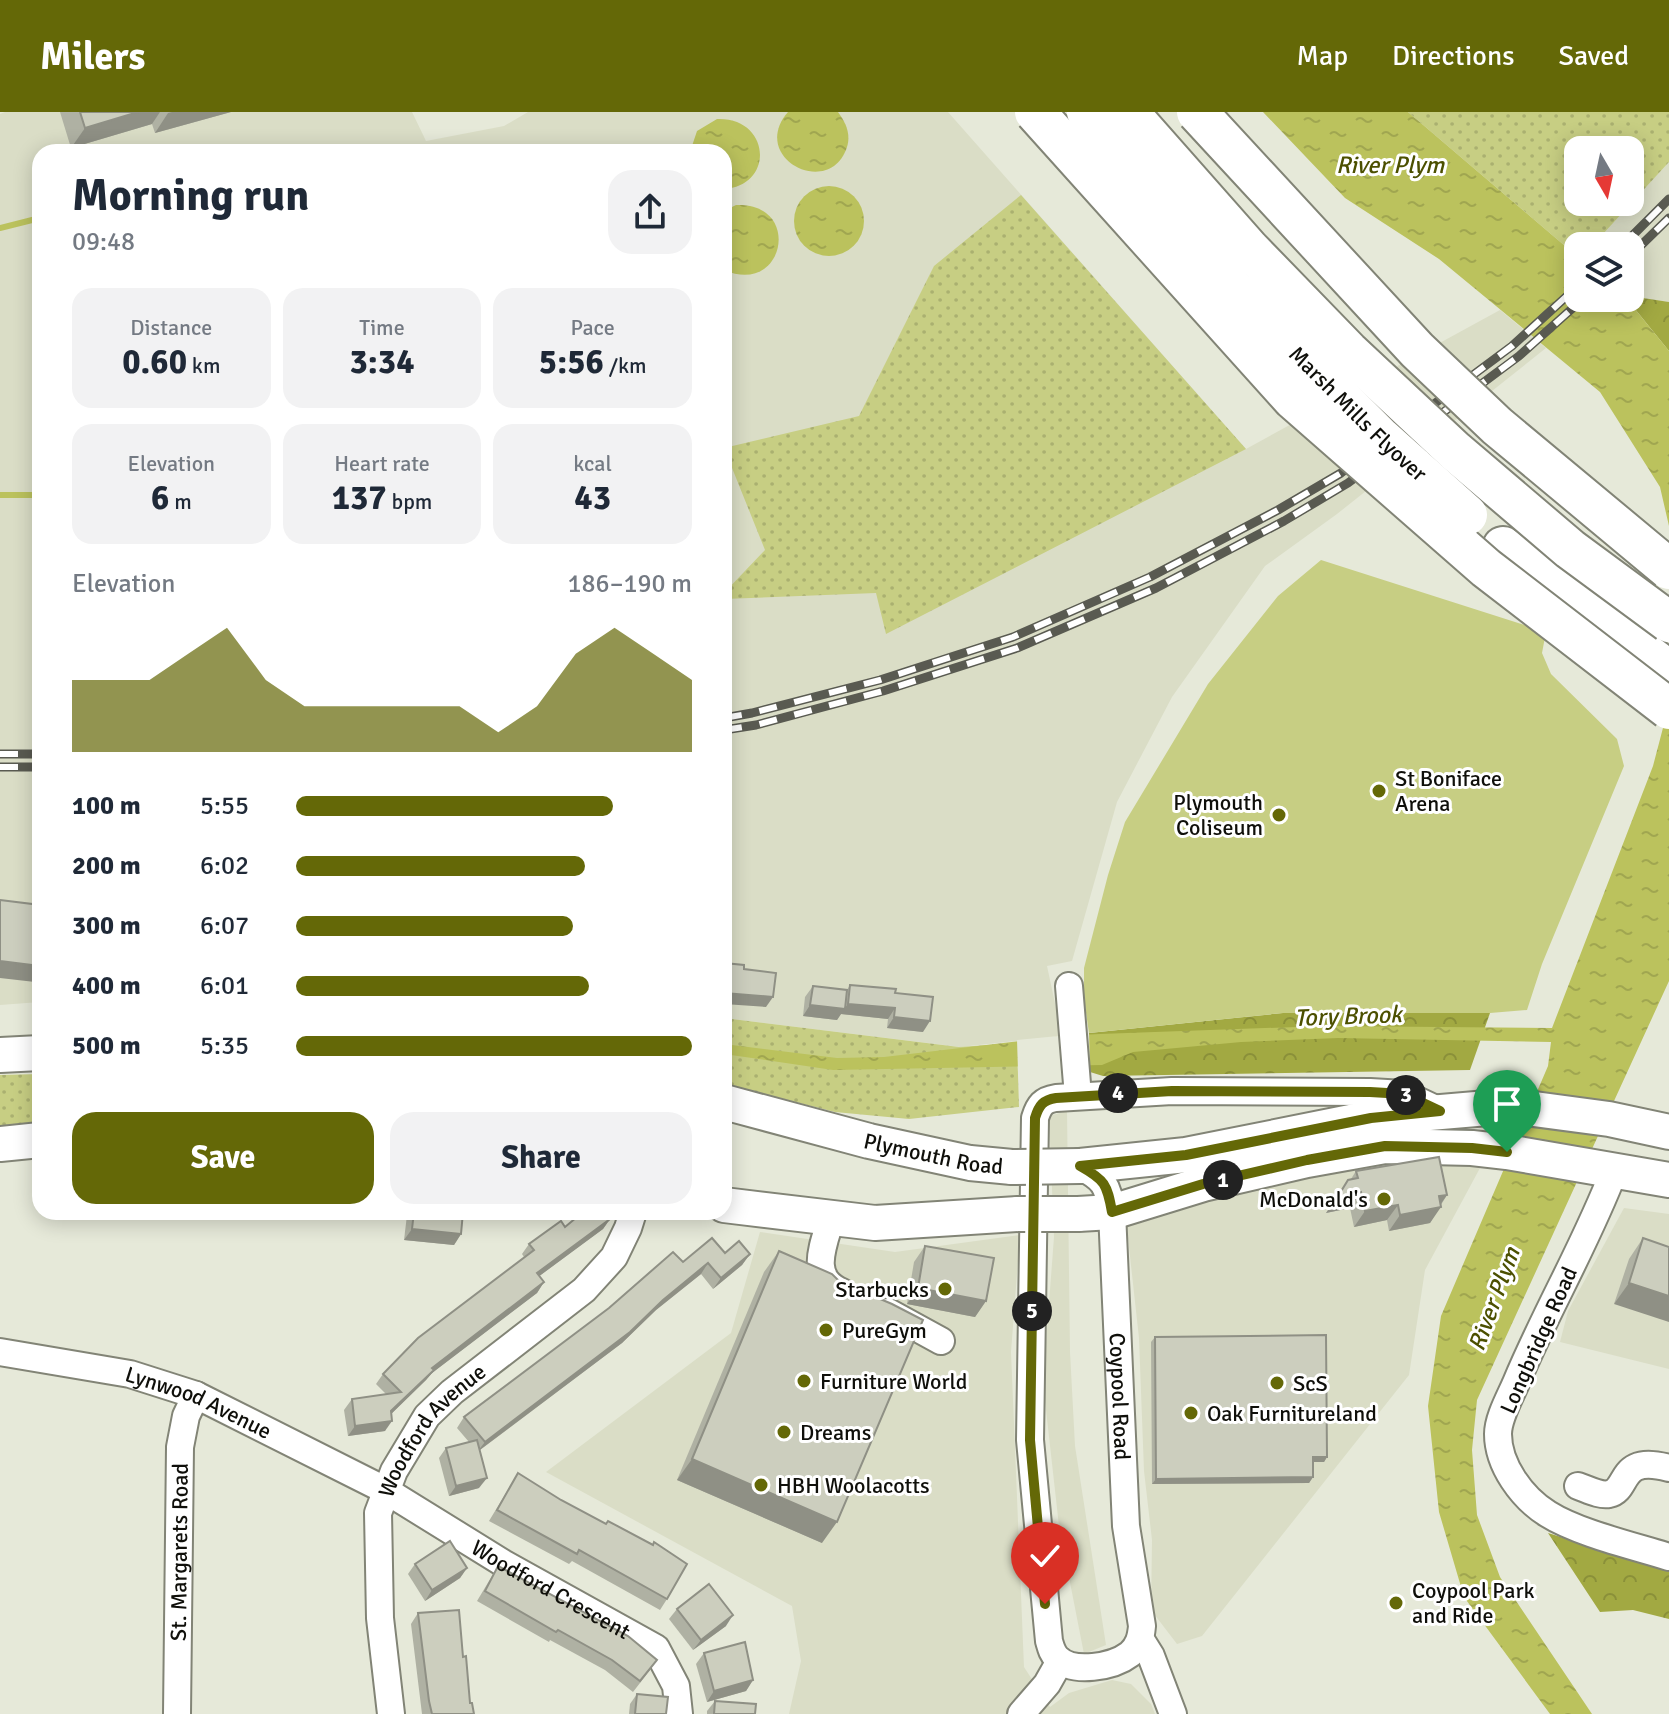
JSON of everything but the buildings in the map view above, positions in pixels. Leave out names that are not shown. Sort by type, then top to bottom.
[{"type":"highway","points":[[1035,112],[1293,399],[1486,568],[1669,709]]},
{"type":"highway","name":"Marsh Mills Flyover","points":[[1087,112],[1232,288],[1381,438],[1503,547],[1669,671]]},
{"type":"highway","name":"Marsh Mills Flyover","points":[[1128,112],[1249,249],[1348,351],[1455,451],[1570,549],[1669,622]]},
{"type":"highway","points":[[1197,112],[1417,350],[1497,426],[1669,569]]},
{"type":"main road","points":[[0,1055],[32,1053]]},
{"type":"main road","name":"Plymouth Road","points":[[732,1108],[970,1163],[1012,1167],[1080,1166],[1186,1155],[1371,1118],[1511,1106],[1609,1119],[1669,1132]]},
{"type":"main road","points":[[0,1144],[32,1141]]},
{"type":"main road","points":[[732,1206],[875,1223],[1112,1212],[1203,1184],[1385,1146],[1507,1152],[1669,1180]]},
{"type":"street","points":[[1069,986],[1078,1084]]},
{"type":"street","points":[[1141,1640],[1132,1653],[1113,1662],[1076,1667],[1060,1661],[1053,1654],[1049,1641],[1030,1440],[1035,1118],[1038,1106],[1078,1084],[1183,1091],[1404,1094],[1440,1111]]},
{"type":"street","name":"Coypool Road","points":[[1080,1166],[1100,1177],[1108,1188],[1112,1212],[1126,1526],[1142,1626],[1141,1640],[1151,1656],[1173,1714]]},
{"type":"street","name":"Longbridge Road","points":[[1601,1168],[1601,1207],[1536,1335],[1497,1431],[1500,1453],[1513,1482],[1548,1514],[1597,1535],[1669,1557]]},
{"type":"street","points":[[831,1219],[820,1256],[821,1273],[832,1288],[884,1310],[941,1341]]},
{"type":"street","name":"Woodford Avenue","points":[[391,1714],[380,1618],[378,1513],[385,1490],[410,1441],[427,1416],[452,1392],[584,1290],[614,1257],[630,1220]]},
{"type":"street","name":"Lynwood Avenue","points":[[0,1352],[130,1374],[196,1395],[385,1490]]},
{"type":"street","name":"St. Margarets Road","points":[[177,1714],[180,1447],[186,1416],[196,1395]]},
{"type":"street","points":[[1578,1486],[1611,1494],[1618,1490],[1626,1474],[1635,1467],[1669,1468]]},
{"type":"street","name":"Woodford Crescent","points":[[385,1490],[503,1563],[656,1648],[676,1686],[679,1714]]},
{"type":"street","points":[[1022,1712],[1047,1684],[1060,1661]]},
{"type":"shaded area","points":[[412,112],[426,141],[504,126],[528,112],[948,112],[1246,449],[1500,310],[1546,348],[1337,514],[1265,566],[1172,697],[1117,802],[1072,961],[1047,966],[1062,1036],[960,1047],[732,1019],[732,144],[32,144],[32,1003],[0,1005],[0,114]]},
{"type":"shaded area","points":[[1408,112],[1669,112],[1669,162],[1644,189],[1644,136],[1564,136],[1564,216],[1620,216],[1605,232],[1564,232],[1564,245]]},
{"type":"shaded area","points":[[1669,162],[1669,302],[1644,298],[1644,232],[1605,232],[1620,216],[1644,216],[1644,189]]},
{"type":"shaded area","points":[[1021,195],[1246,449],[886,634],[876,593],[732,599],[732,585],[765,550],[732,468],[732,446],[859,416],[934,266]]},
{"type":"shaded area","name":"St Boniface Arena","points":[[1321,560],[1546,632],[1542,653],[1551,674],[1617,739],[1624,766],[1542,964],[1527,1010],[1490,1013],[1283,1013],[1089,1033],[1084,968],[1125,822],[1208,684],[1278,596]]},
{"type":"shaded area","points":[[732,1019],[959,1047],[1017,1043],[1019,1107],[909,1119],[835,1112],[732,1086]]},
{"type":"shaded area","points":[[32,1074],[32,1127],[0,1132],[0,1075]]},
{"type":"shaded area","points":[[1067,1111],[1070,1352],[1075,1446],[1106,1645],[1084,1654],[1059,1526],[1043,1383],[1054,1237],[1049,1116]]},
{"type":"shaded area","points":[[1400,1158],[1480,1168],[1425,1270],[1409,1375],[1202,1636],[1177,1644],[1151,1610],[1152,1540],[1144,1471],[1139,1338],[1126,1220]]},
{"type":"shaded area","points":[[1624,1208],[1669,1214],[1669,1369],[1560,1342],[1568,1311]]},
{"type":"shaded area","points":[[760,1232],[895,1252],[1020,1235],[1011,1352],[1024,1667],[1050,1707],[1069,1693],[1112,1680],[1131,1684],[1151,1704],[1155,1714],[789,1714],[801,1661],[792,1606],[546,1472],[731,1333]]},
{"type":"green space","points":[[1644,298],[1669,302],[1669,351],[1637,312],[1644,312]]},
{"type":"green space","points":[[1283,1013],[1490,1013],[1470,1070],[1103,1076],[1090,1072],[1089,1033]]},
{"type":"green space","points":[[1548,1533],[1669,1571],[1669,1619],[1633,1610],[1600,1612]]},
{"type":"water","points":[[788,112],[838,112],[848,138],[847,147],[838,163],[825,170],[810,171],[796,167],[785,157],[778,144],[778,129]]},
{"type":"water","name":"River Plym","points":[[1263,112],[1408,112],[1564,245],[1564,312],[1637,312],[1669,351],[1669,526],[1660,487],[1600,392],[1439,259],[1345,198]]},
{"type":"water","points":[[717,119],[735,121],[748,129],[756,139],[760,152],[752,177],[732,187],[732,144],[693,144],[697,131]]},
{"type":"water","points":[[822,186],[836,186],[858,201],[864,221],[862,234],[854,246],[836,256],[822,256],[800,241],[794,228],[794,214],[809,192]]},
{"type":"water","points":[[732,207],[757,208],[771,218],[778,231],[778,246],[772,261],[761,271],[745,275],[732,272]]},
{"type":"water","name":"River Plym","points":[[1669,705],[1669,981],[1477,1400],[1472,1450],[1477,1515],[1500,1577],[1592,1714],[1550,1714],[1464,1597],[1439,1512],[1428,1406],[1441,1316],[1548,1066],[1551,1042],[1338,1038],[1241,1042],[1133,1052],[1102,1065],[833,1070],[732,1055],[732,1045],[837,1058],[884,1057],[1100,1034],[1324,1026],[1552,1028],[1653,766]]},
{"type":"pier","points":[[1089,1033],[1090,1069],[1018,1071],[1017,1040]]},
{"type":"waterway","points":[[0,228],[32,220]]},
{"type":"waterway","points":[[0,495],[32,495]]},
{"type":"railway","points":[[1636,232],[1669,199]]},
{"type":"railway","points":[[1644,242],[1669,218]]},
{"type":"railway","points":[[732,717],[880,680],[1013,637],[1150,577],[1341,473],[1512,346],[1564,299]]},
{"type":"railway","points":[[732,729],[883,691],[1017,648],[1156,588],[1284,521],[1348,483],[1519,356],[1568,312]]},
{"type":"railway","points":[[0,754],[32,754]]},
{"type":"railway","points":[[0,767],[32,767]]},
{"type":"place","name":"St Boniface Arena","points":[[1379,791]]},
{"type":"place","name":"Plymouth Coliseum","points":[[1279,815]]},
{"type":"place","name":"McDonald's","points":[[1384,1199]]},
{"type":"place","name":"Starbucks","points":[[945,1289]]},
{"type":"place","name":"PureGym","points":[[826,1330]]},
{"type":"place","name":"Furniture World","points":[[804,1381]]},
{"type":"place","name":"ScS","points":[[1277,1383]]},
{"type":"place","name":"Oak Furnitureland","points":[[1191,1413]]},
{"type":"place","name":"Dreams","points":[[784,1432]]},
{"type":"place","name":"HBH Woolacotts","points":[[761,1485]]},
{"type":"place","name":"Coypool Park and Ride","points":[[1396,1603]]},
{"type":"route","points":[[1045,1604],[1030,1440],[1035,1118],[1038,1106],[1056,1098],[1119,1093],[1286,1090],[1404,1094],[1440,1111],[1371,1118],[1186,1155],[1080,1166],[1100,1177],[1108,1188],[1112,1212],[1203,1184],[1385,1146],[1507,1152]]},
{"type":"water label","name":"Tory Brook","points":[[1348,1016]]}]
